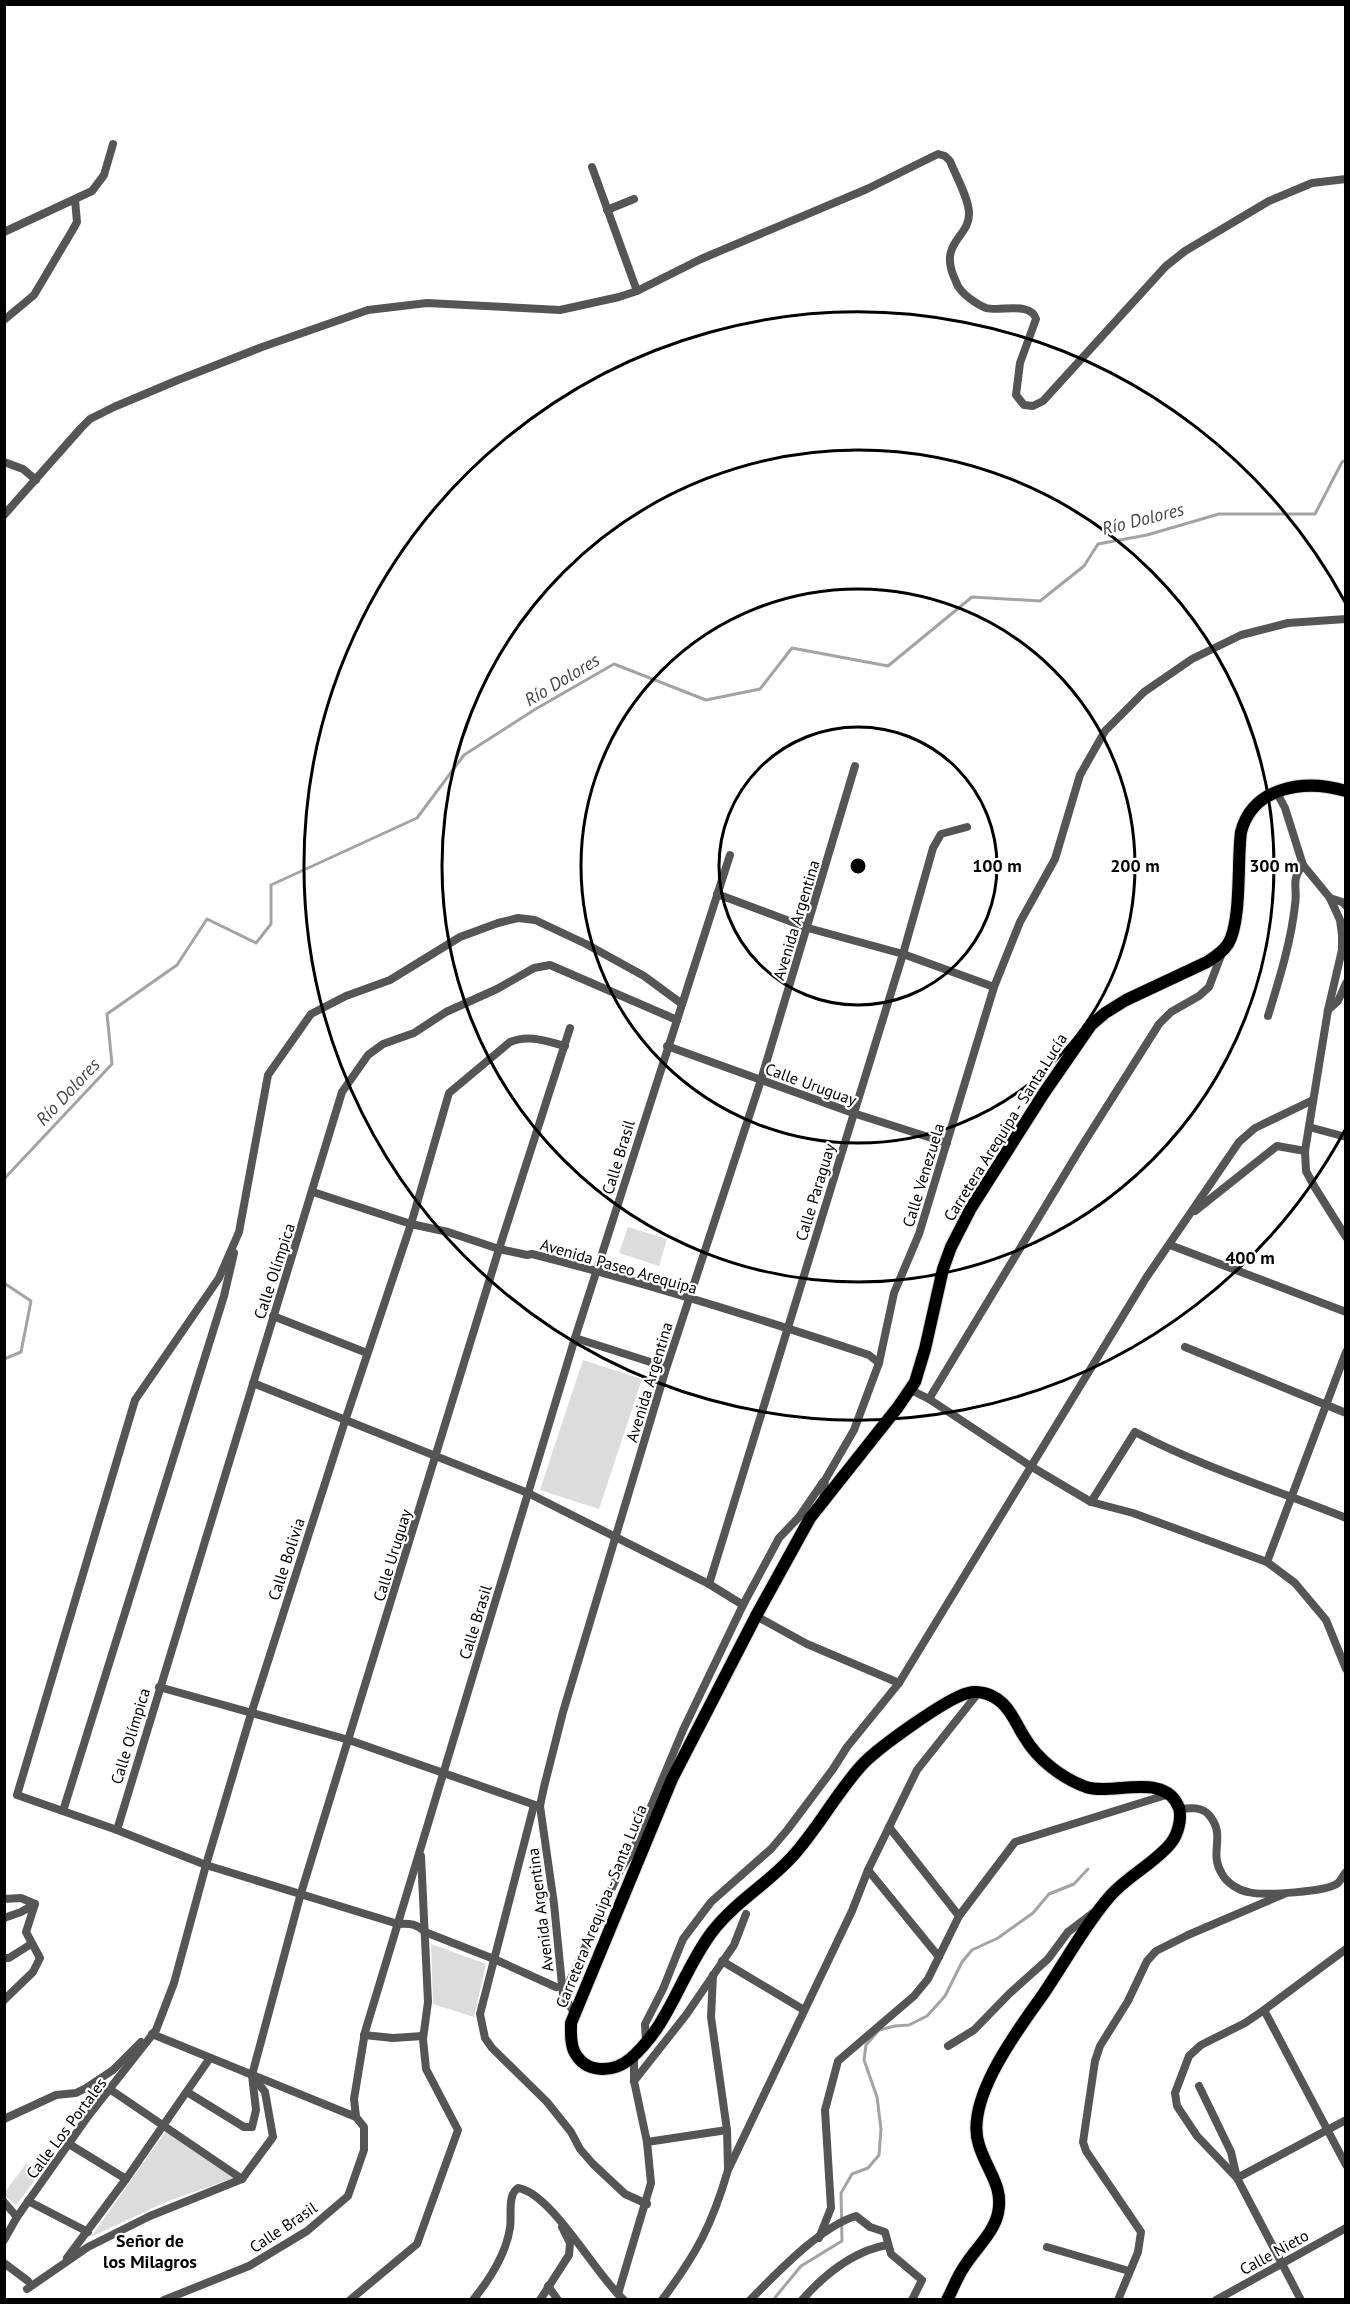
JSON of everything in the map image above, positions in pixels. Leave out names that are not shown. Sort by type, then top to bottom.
[{"type":"main road","points":[[1224,949],[1234,928],[1240,840],[1244,822],[1257,803],[1276,791],[1289,787],[1310,786],[1346,791]]},
{"type":"main road","name":"Carretera Arequipa - Santa Lucía","points":[[979,1692],[962,1695],[951,1701],[893,1740],[863,1764],[792,1857],[731,1910],[710,1935],[668,2013],[634,2055],[626,2062],[609,2070],[588,2065],[573,2050],[570,2037],[571,2023],[672,1779],[799,1536],[823,1500],[911,1390],[921,1365],[943,1269],[951,1247],[971,1208],[1091,1025],[1114,1007],[1207,962],[1224,949]]},
{"type":"main road","points":[[947,2300],[963,2268],[992,2227],[999,2210],[999,2188],[985,2160],[976,2134],[975,2122],[981,2101],[1000,2062],[1016,2034],[1102,1907],[1119,1887],[1171,1843],[1179,1826],[1179,1809],[1166,1795],[1148,1787],[1100,1790],[1077,1782],[1054,1768],[1039,1756],[1000,1700],[979,1692]]},
{"type":"street","points":[[4,232],[92,191],[104,175],[113,144]]},
{"type":"street","points":[[4,515],[90,419],[261,347],[368,310],[427,303],[561,310],[601,303],[637,291],[701,259],[867,189],[938,154],[950,161],[969,211],[967,222],[952,248],[949,259],[959,289],[988,309],[1022,309],[1035,315],[1036,319],[1017,378],[1016,395],[1024,405],[1033,406],[1043,401],[1166,266],[1185,251],[1269,201],[1312,183],[1346,179]]},
{"type":"street","points":[[592,167],[637,291]]},
{"type":"street","points":[[607,210],[634,199]]},
{"type":"street","points":[[4,320],[33,295],[72,231],[77,222],[75,200]]},
{"type":"street","points":[[4,462],[23,469],[36,480]]},
{"type":"street","name":"Calle Venezuela","points":[[823,1500],[825,1480],[854,1430],[879,1363],[894,1293],[919,1234],[994,987],[1020,922],[1055,859],[1080,775],[1105,731],[1144,692],[1192,659],[1241,635],[1288,623],[1346,620]]},
{"type":"street","name":"Avenida Argentina","points":[[575,2014],[563,1995],[554,1904],[537,1806],[666,1367],[761,1080],[855,766]]},
{"type":"street","points":[[1276,791],[1285,808],[1303,864],[1330,898],[1340,920],[1342,950],[1328,1010],[1305,1151],[1306,1171],[1346,1237]]},
{"type":"street","name":"Calle Paraguay","points":[[709,1584],[937,839],[941,834],[967,827]]},
{"type":"street","name":"Calle Brasil","points":[[164,2300],[249,2266],[307,2231],[348,2196],[364,2150],[364,2127],[356,2117],[354,2099],[364,2036],[575,1338],[730,855]]},
{"type":"street","points":[[1268,1016],[1277,988],[1296,903],[1294,880],[1303,864]]},
{"type":"street","points":[[717,894],[808,928],[903,954],[994,987]]},
{"type":"street","points":[[1330,898],[1346,906]]},
{"type":"street","points":[[63,1811],[224,1296],[239,1232],[268,1075],[311,1014],[346,996],[390,980],[460,937],[518,918],[535,920],[586,944],[644,976],[682,1004]]},
{"type":"street","points":[[929,1399],[1068,1168],[1159,1024],[1171,1012],[1199,996],[1209,987],[1224,949]]},
{"type":"street","name":"Calle Olímpica","points":[[117,1830],[273,1316],[314,1191],[342,1092],[368,1055],[383,1044],[414,1033],[446,1012],[497,989],[534,968],[550,965],[677,1020]]},
{"type":"street","points":[[1328,1010],[1338,1001],[1346,983]]},
{"type":"street","name":"Calle Uruguay","points":[[187,2092],[244,2127],[252,2127],[255,2110],[252,2075],[301,1893],[350,1740],[499,1249],[570,1028]]},
{"type":"street","name":"Calle Bolivia","points":[[153,2034],[174,1983],[251,1714],[345,1420],[411,1224],[449,1093],[510,1042],[521,1038],[531,1038],[565,1046]]},
{"type":"street","name":"Calle Uruguay","points":[[667,1046],[853,1113],[947,1143]]},
{"type":"street","points":[[646,2042],[645,2024],[663,1989],[683,1939],[711,1902],[771,1849],[788,1829],[833,1769],[846,1747],[898,1683],[1120,1320],[1239,1142],[1255,1128],[1313,1100]]},
{"type":"street","points":[[1309,1126],[1346,1137]]},
{"type":"street","points":[[1187,1217],[1278,1146],[1305,1151]]},
{"type":"street","name":"Avenida Paseo Arequipa","points":[[314,1191],[411,1224],[448,1232],[499,1249],[532,1254],[597,1270],[788,1328],[869,1355],[879,1363]]},
{"type":"street","points":[[239,1232],[219,1278],[135,1400],[17,1795],[117,1830],[206,1865],[398,1924],[407,1923],[419,1926],[425,1932],[494,1959],[556,1987]]},
{"type":"street","points":[[1170,1245],[1346,1312]]},
{"type":"street","points":[[273,1316],[367,1353]]},
{"type":"street","points":[[575,1338],[666,1367]]},
{"type":"street","points":[[1185,1347],[1346,1413]]},
{"type":"street","points":[[1267,1562],[1346,1352]]},
{"type":"street","points":[[253,1383],[528,1493],[709,1584],[743,1605]]},
{"type":"street","points":[[911,1390],[929,1399],[1032,1467],[1091,1502],[1133,1513],[1267,1562],[1295,1583],[1326,1620],[1346,1669]]},
{"type":"street","points":[[1091,1502],[1135,1432],[1212,1466],[1346,1518]]},
{"type":"street","points":[[563,1995],[620,1870],[632,1852],[683,1730],[743,1605],[779,1538],[799,1517],[825,1480]]},
{"type":"street","points":[[756,1616],[807,1644],[898,1683]]},
{"type":"street","points":[[159,1687],[350,1740],[537,1806],[480,2014],[485,2038],[509,2066],[547,2102],[572,2132],[580,2149],[593,2164],[625,2194],[647,2204]]},
{"type":"street","points":[[662,2300],[688,2266],[702,2242],[718,2206],[728,2170],[917,1770],[979,1692]]},
{"type":"street","points":[[819,2238],[831,2208],[825,2110],[838,2061],[914,1996],[928,1979],[959,1916],[1015,1842],[1166,1795]]},
{"type":"street","points":[[1179,1809],[1200,1808],[1210,1816],[1219,1834],[1215,1860],[1223,1876],[1236,1888],[1250,1893],[1284,1894],[1328,1888],[1337,1884],[1346,1872]]},
{"type":"street","points":[[889,1827],[959,1916]]},
{"type":"street","points":[[350,2300],[417,2244],[458,2130],[426,2068],[423,2036],[428,2002],[421,1849]]},
{"type":"street","points":[[868,1870],[939,1957]]},
{"type":"street","points":[[1118,2300],[1138,2252],[1141,2232],[1086,2151],[1083,2142],[1095,2061],[1100,2046],[1128,2001],[1147,1960],[1156,1952],[1188,1935],[1284,1894]]},
{"type":"street","points":[[4,1899],[21,1898],[35,1904]]},
{"type":"street","points":[[4,1918],[35,1904]]},
{"type":"street","points":[[4,2000],[33,1972],[40,1958],[27,1932],[35,1904]]},
{"type":"street","points":[[948,2046],[974,2030],[1048,1959],[1068,1932],[1102,1907]]},
{"type":"street","points":[[634,2081],[686,2015],[734,1945],[746,1914]]},
{"type":"street","points":[[4,1958],[9,1958],[31,1944]]},
{"type":"street","points":[[1237,2178],[1197,2136],[1177,2106],[1175,2093],[1189,2056],[1201,2045],[1245,2023],[1346,1949]]},
{"type":"street","points":[[722,1961],[804,2010]]},
{"type":"street","points":[[713,1974],[711,2017],[727,2130],[728,2170]]},
{"type":"street","points":[[1264,2010],[1346,2165]]},
{"type":"street","points":[[4,2119],[56,2095],[76,2093],[86,2088],[113,2070],[140,2043],[153,2034],[356,2117]]},
{"type":"street","name":"Calle Los Portales","points":[[4,2240],[17,2217],[69,2144],[153,2034]]},
{"type":"street","points":[[364,2036],[393,2038],[423,2036]]},
{"type":"street","points":[[621,2297],[651,2183],[647,2142],[634,2081],[634,2055]]},
{"type":"street","points":[[63,2264],[126,2179],[210,2058]]},
{"type":"street","points":[[4,2263],[28,2285],[88,2247],[150,2216],[242,2179],[273,2137],[265,2092],[252,2075]]},
{"type":"street","points":[[1199,2086],[1231,2152],[1237,2178],[1301,2300]]},
{"type":"street","points":[[111,2090],[242,2179]]},
{"type":"street","points":[[1237,2178],[1346,2120]]},
{"type":"street","points":[[647,2142],[727,2130]]},
{"type":"street","points":[[69,2144],[126,2179]]},
{"type":"street","points":[[473,2300],[498,2263],[510,2230],[512,2195],[518,2188],[530,2192],[559,2220],[581,2244],[621,2297]]},
{"type":"street","points":[[28,2201],[88,2232]]},
{"type":"street","points":[[4,2202],[17,2217]]},
{"type":"street","points":[[750,2300],[791,2259],[842,2221],[856,2216],[870,2227],[885,2232],[891,2254],[922,2280],[912,2300]]},
{"type":"street","points":[[540,2300],[569,2255],[570,2243],[559,2220]]},
{"type":"street","name":"Calle Nieto","points":[[1216,2300],[1346,2228]]},
{"type":"street","points":[[802,2300],[819,2280],[834,2270],[872,2247],[887,2245]]},
{"type":"street","points":[[1047,2247],[1129,2271]]},
{"type":"street","points":[[953,2300],[955,2283]]},
{"type":"street","points":[[548,2286],[558,2300]]},
{"type":"shaded area","points":[[628,1227],[667,1239],[659,1266],[619,1253]]},
{"type":"shaded area","points":[[583,1360],[642,1379],[599,1509],[540,1490]]},
{"type":"shaded area","points":[[431,1944],[486,1964],[474,2017],[433,2004]]},
{"type":"shaded area","points":[[166,2131],[234,2178],[168,2201],[91,2237]]},
{"type":"shaded area","points":[[26,2164],[39,2175],[16,2205],[5,2196],[5,2192]]},
{"type":"waterway","name":"Río Dolores","points":[[4,1179],[112,1064],[107,1014],[177,965],[207,919],[256,943],[271,924],[271,885],[417,818],[464,755],[534,710],[614,664],[706,700],[760,689],[792,648],[888,666],[972,597],[1040,601],[1084,566],[1098,544],[1147,535],[1219,514],[1315,514],[1342,462],[1346,460]]},
{"type":"waterway","name":"Río Dolores","points":[[4,1283],[31,1301],[21,1352],[4,1359]]},
{"type":"waterway","points":[[773,2300],[801,2266],[842,2241],[841,2193],[852,2174],[868,2168],[879,2155],[881,2129],[877,2097],[864,2060],[866,2045],[879,2030],[909,2025],[927,2016],[945,1996],[962,1962],[972,1950],[998,1938],[1033,1913],[1049,1894],[1074,1884],[1088,1869]]},
{"type":"district","name":"Señor de los Milagros","points":[[150,2251]]}]
